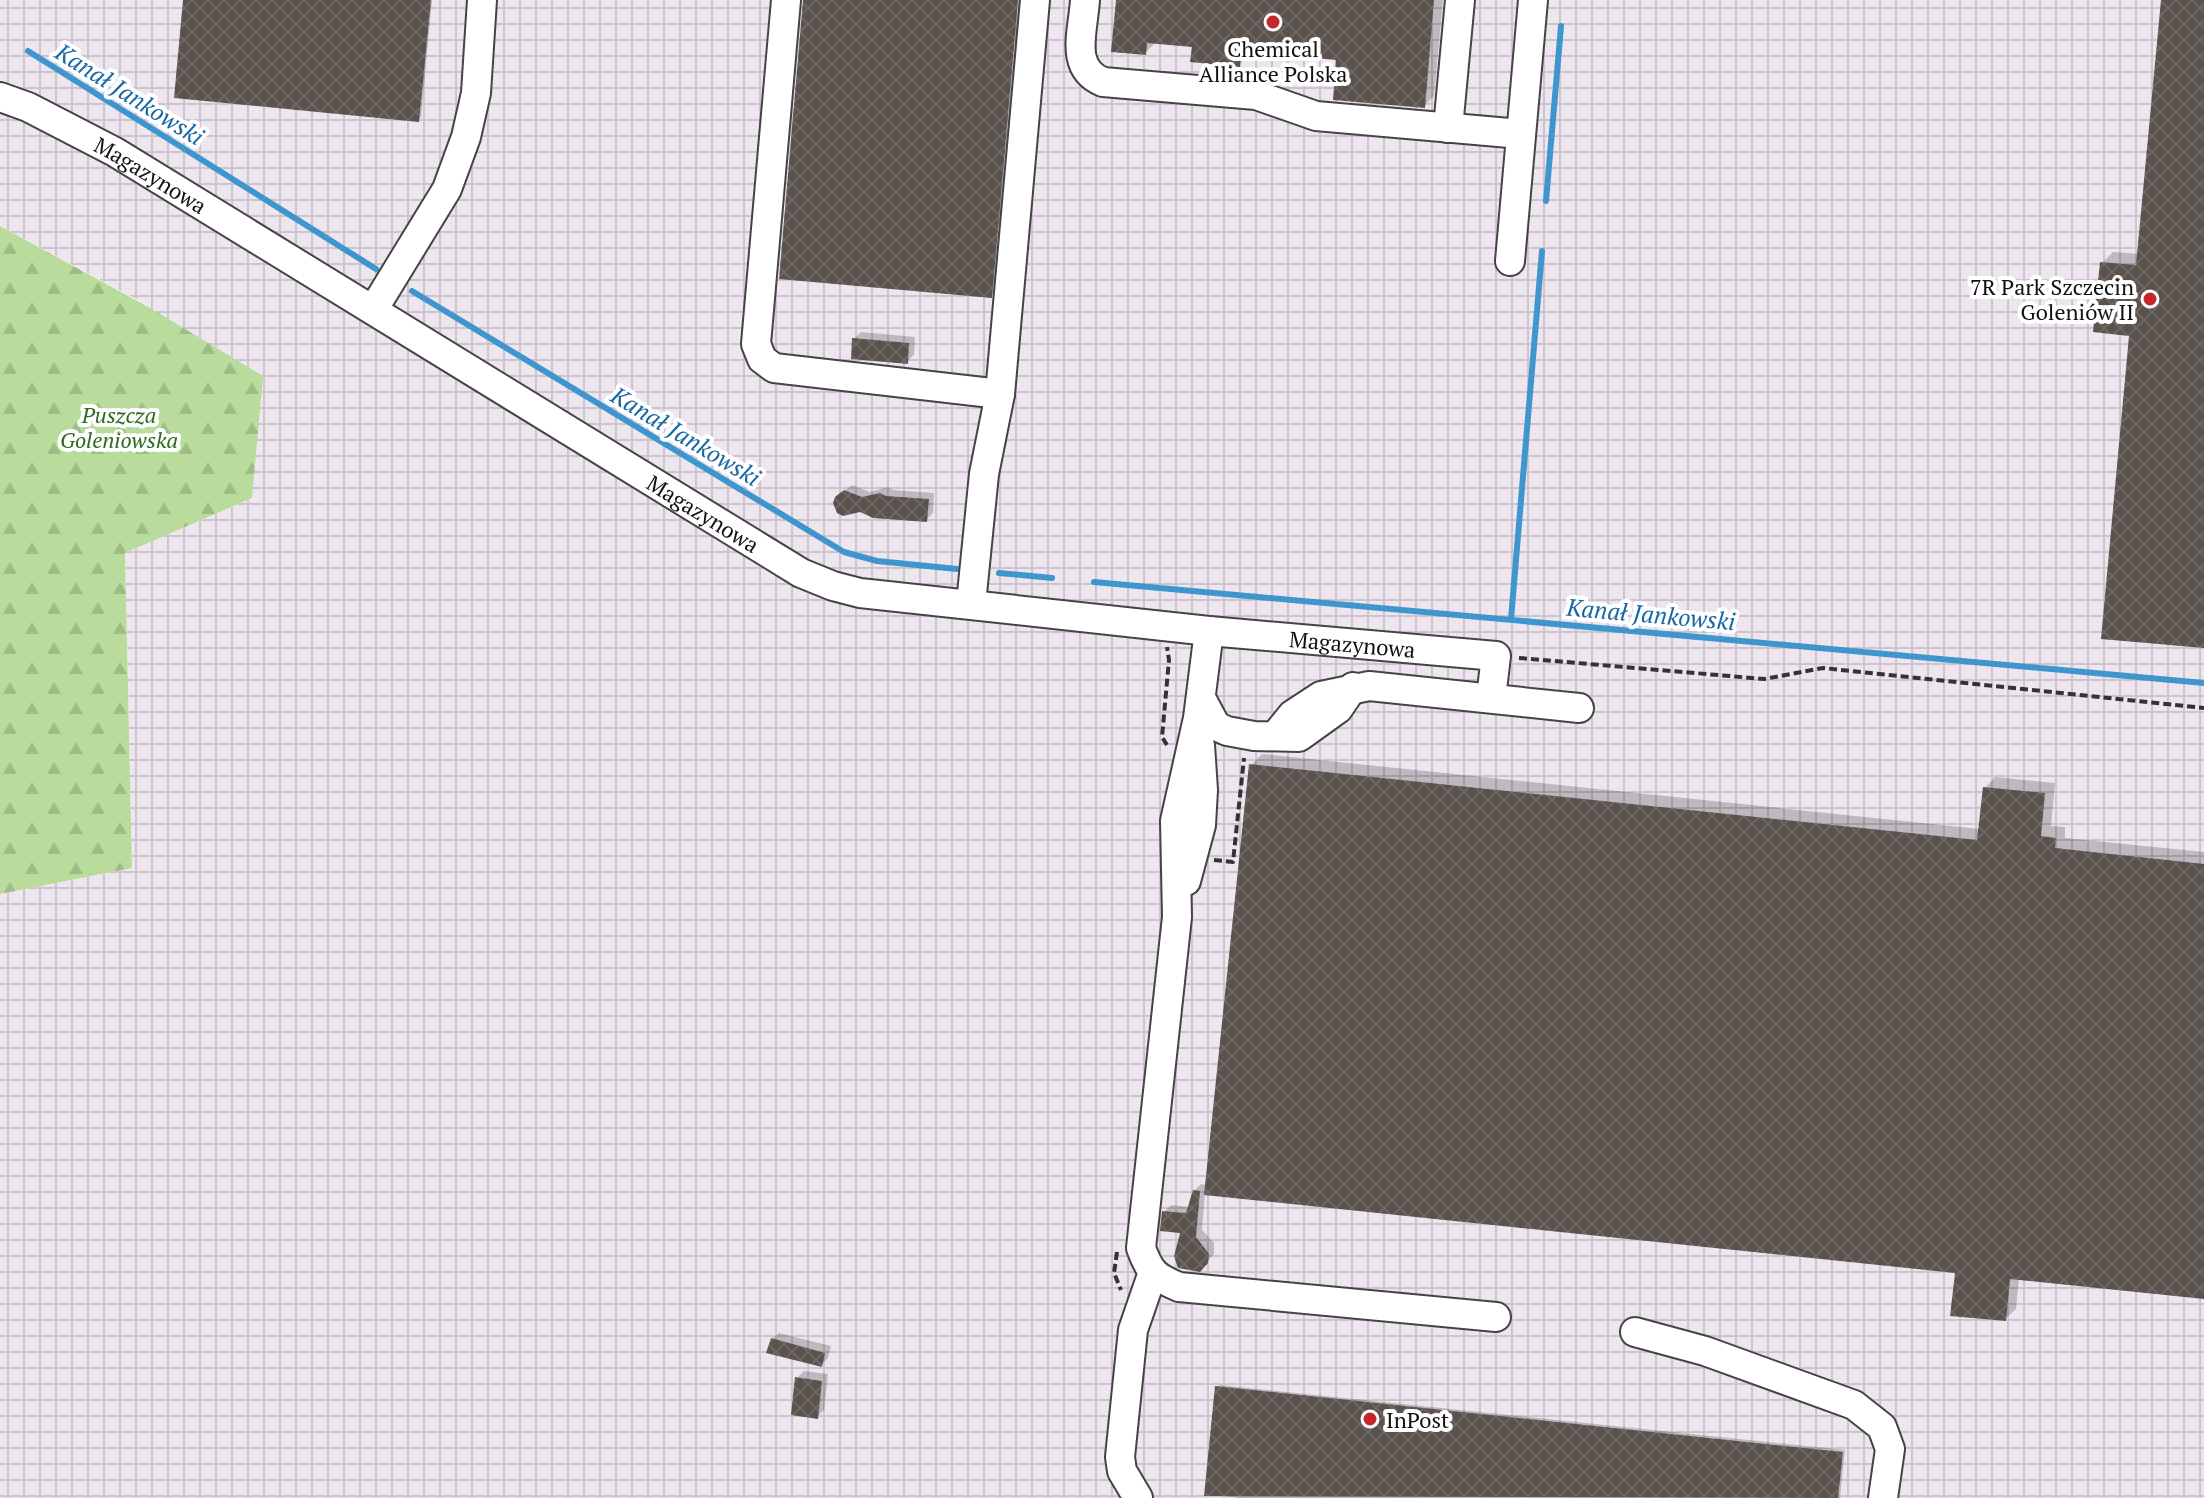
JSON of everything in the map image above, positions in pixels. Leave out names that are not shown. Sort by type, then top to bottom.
[{"type":"street","points":[[373,310],[447,189],[466,137],[476,93],[482,0]]},
{"type":"street","points":[[786,0],[756,344],[762,359],[774,368],[1000,394]]},
{"type":"street","points":[[971,604],[984,474],[1000,394],[1035,0]]},
{"type":"street","points":[[1085,0],[1080,62],[1089,76],[1103,82],[1256,95],[1316,116],[1521,134]]},
{"type":"street","points":[[1448,128],[1460,0]]},
{"type":"street","points":[[1510,261],[1533,0]]},
{"type":"street","name":"Magazynowa","points":[[0,97],[28,107],[115,152],[801,573],[833,586],[860,593],[1209,631],[1496,656]]},
{"type":"street","points":[[1209,631],[1199,708],[1203,790],[1201,825],[1177,917],[1141,1248],[1149,1269],[1161,1279],[1179,1287],[1496,1317]]},
{"type":"street","points":[[1491,698],[1496,656]]},
{"type":"street","points":[[1199,708],[1216,726],[1227,731],[1254,736],[1299,737],[1338,709],[1353,687],[1369,686],[1579,708]]},
{"type":"street","points":[[1138,1498],[1122,1471],[1120,1457],[1133,1330],[1153,1272]]},
{"type":"street","points":[[1635,1332],[1705,1351],[1854,1405],[1882,1427],[1890,1449],[1883,1498]]},
{"type":"path","points":[[1496,656],[1764,679],[1823,668],[2204,708]]},
{"type":"path","points":[[1204,859],[1233,862],[1245,754]]},
{"type":"shaded area","points":[[0,0],[2204,0],[2204,1498],[0,1498],[0,894],[132,868],[125,553],[252,498],[147,305],[0,226]]},
{"type":"green space","name":"Puszcza Goleniowska","points":[[0,226],[147,306],[263,376],[252,498],[125,553],[132,868],[0,894]]},
{"type":"building","points":[[183,0],[431,0],[419,122],[174,98]]},
{"type":"building","points":[[803,0],[1018,0],[992,298],[779,279]]},
{"type":"building","name":"Chemical Alliance Polska","points":[[1116,0],[1434,0],[1425,108],[1333,100],[1336,60],[1241,51],[1240,67],[1190,62],[1192,47],[1147,43],[1146,55],[1111,52]]},
{"type":"building","name":"7R Park Szczecin Goleniów II","points":[[2161,0],[2204,0],[2204,648],[2101,639],[2129,336],[2093,332],[2100,262],[2136,265]]},
{"type":"building","points":[[852,338],[909,343],[908,364],[851,359]]},
{"type":"building","points":[[844,490],[862,497],[880,493],[929,499],[927,522],[873,518],[860,512],[843,516],[837,513],[833,503]]},
{"type":"building","points":[[1249,764],[1977,840],[1983,787],[2045,793],[2041,836],[2056,838],[2055,848],[2204,864],[2204,1299],[2010,1279],[2006,1321],[1950,1316],[1955,1273],[1204,1195]]},
{"type":"building","points":[[1193,1190],[1200,1191],[1196,1237],[1209,1254],[1208,1263],[1200,1272],[1178,1268],[1174,1256],[1180,1233],[1160,1231],[1162,1211],[1186,1213]]},
{"type":"building","points":[[771,1338],[825,1353],[822,1367],[766,1353]]},
{"type":"building","points":[[795,1377],[822,1381],[818,1419],[791,1415]]},
{"type":"building","name":"InPost","points":[[1215,1386],[1843,1452],[1838,1498],[1204,1496]]},
{"type":"waterway","points":[[1546,201],[1561,26]]},
{"type":"waterway","name":"Kanał Jankowski","points":[[28,51],[376,269]]},
{"type":"waterway","points":[[1511,619],[1542,251]]},
{"type":"waterway","name":"Kanał Jankowski","points":[[412,291],[844,552],[877,561],[957,569]]},
{"type":"waterway","name":"Kanał Jankowski","points":[[999,573],[1052,578]]},
{"type":"waterway","name":"Kanał Jankowski","points":[[1094,582],[2204,683]]},
{"type":"place","name":"Chemical Alliance Polska","points":[[1273,22]]},
{"type":"place","name":"7R Park Szczecin Goleniów II","points":[[2150,299]]},
{"type":"place","name":"InPost","points":[[1370,1419]]}]
